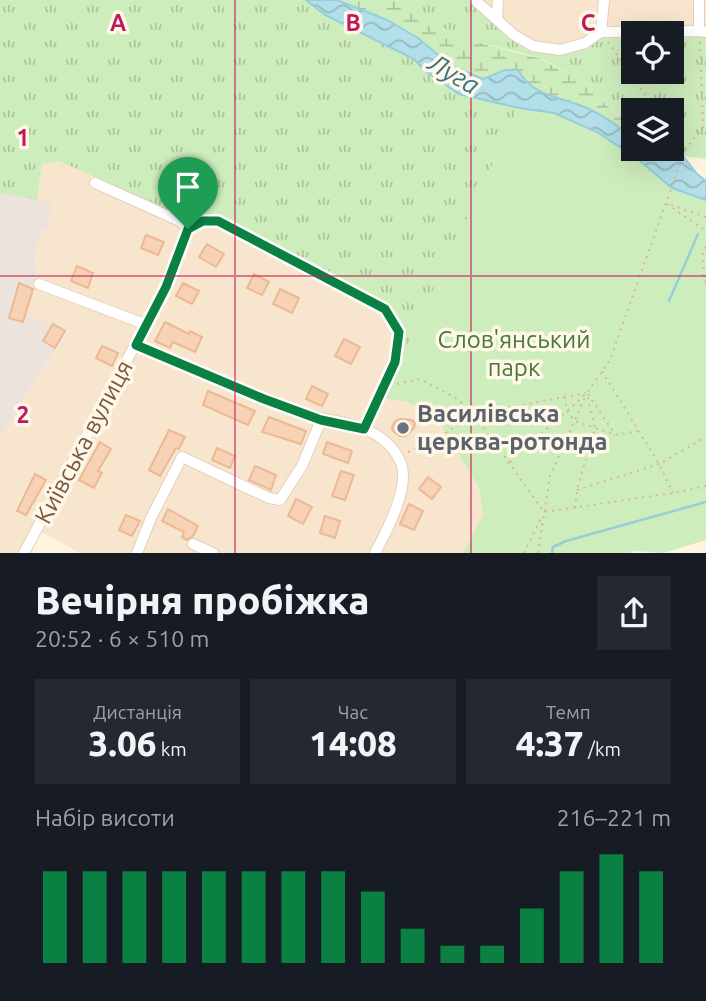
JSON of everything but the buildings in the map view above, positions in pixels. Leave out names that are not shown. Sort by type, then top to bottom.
[{"type":"street","points":[[475,0],[514,35],[533,46],[560,50],[585,43],[601,32],[703,32],[699,0]]},
{"type":"street","points":[[497,19],[498,0]]},
{"type":"street","points":[[601,32],[604,0]]},
{"type":"street","points":[[95,183],[180,221],[188,229],[203,221],[218,221],[385,309],[399,332],[395,362],[364,429]]},
{"type":"street","name":"Київська вулиця","points":[[24,553],[166,287],[188,229]]},
{"type":"street","points":[[39,284],[147,324]]},
{"type":"street","points":[[136,345],[264,399],[321,420],[364,429],[381,439],[395,453],[403,476],[395,508],[375,553]]},
{"type":"street","points":[[137,553],[151,518],[182,457],[269,498],[280,500],[302,466],[321,420]]},
{"type":"street","points":[[193,544],[213,553]]},
{"type":"path","points":[[601,32],[648,98]]},
{"type":"path","points":[[684,150],[705,124],[703,32]]},
{"type":"path","points":[[510,463],[587,393],[610,360],[681,161]]},
{"type":"path","points":[[667,204],[706,217]]},
{"type":"path","points":[[667,204],[706,231]]},
{"type":"path","points":[[706,247],[703,251],[706,283]]},
{"type":"path","points":[[602,371],[659,464],[673,494]]},
{"type":"path","points":[[381,388],[420,379],[456,398],[474,414],[544,512]]},
{"type":"path","points":[[405,453],[432,442],[474,414],[587,393]]},
{"type":"path","points":[[538,553],[550,476],[587,393]]},
{"type":"path","points":[[575,509],[577,490],[595,429],[587,393]]},
{"type":"path","points":[[587,393],[616,435]]},
{"type":"path","points":[[564,397],[568,412],[575,421],[616,435],[639,431]]},
{"type":"path","points":[[577,490],[659,464],[706,437]]},
{"type":"path","points":[[544,512],[673,494],[706,486]]},
{"type":"path","points":[[524,553],[544,512]]},
{"type":"shaded area","points":[[475,0],[706,0],[706,32],[684,32],[684,21],[621,21],[621,32],[601,32],[585,43],[534,46]]},
{"type":"shaded area","points":[[59,161],[189,219],[222,216],[389,305],[405,332],[402,357],[382,398],[407,402],[438,420],[479,488],[483,515],[463,553],[80,553],[32,527],[17,553],[0,553],[0,437],[69,329],[25,316],[36,276],[35,253],[43,227],[47,229],[52,202],[37,200],[42,164]]},
{"type":"shaded area","points":[[0,193],[52,202],[48,229],[43,228],[35,253],[36,276],[25,316],[69,328],[0,437]]},
{"type":"green space","points":[[0,0],[306,0],[325,15],[414,59],[424,70],[459,94],[519,108],[402,357],[405,332],[389,305],[222,216],[189,219],[59,161],[42,164],[37,200],[0,193]]},
{"type":"green space","points":[[337,0],[406,0],[444,29],[483,44],[538,58],[577,78],[621,117],[621,129],[589,109],[532,89],[518,70],[505,70],[483,80],[450,65],[418,38]]},
{"type":"green space","points":[[406,0],[475,0],[514,35],[560,50],[601,32],[621,32],[621,84],[684,84],[684,32],[706,32],[706,159],[684,156],[684,98],[621,98],[621,117],[577,80],[552,64],[456,34],[435,23]]},
{"type":"green space","name":"Слов'янський парк","points":[[519,108],[554,113],[597,132],[621,148],[621,161],[640,161],[672,188],[706,200],[706,540],[663,553],[463,553],[483,515],[479,488],[438,420],[407,402],[382,398]]},
{"type":"water","name":"Луга","points":[[306,0],[337,0],[387,20],[418,38],[450,65],[483,79],[505,70],[518,70],[524,79],[540,91],[587,108],[621,128],[621,148],[597,132],[554,113],[459,94],[424,70],[414,59],[325,15]]},
{"type":"water","points":[[684,157],[706,181],[706,200],[672,188],[640,161],[684,161]]},
{"type":"waterway","points":[[669,301],[698,234]]},
{"type":"waterway","points":[[552,553],[553,547],[566,541],[706,502]]},
{"type":"place","name":"Василівська церква-ротонда","points":[[403,428]]},
{"type":"route","points":[[203,221],[218,221],[385,309],[399,332],[395,362],[364,429],[321,420],[264,399],[136,345],[166,287],[188,229],[203,221]]}]
